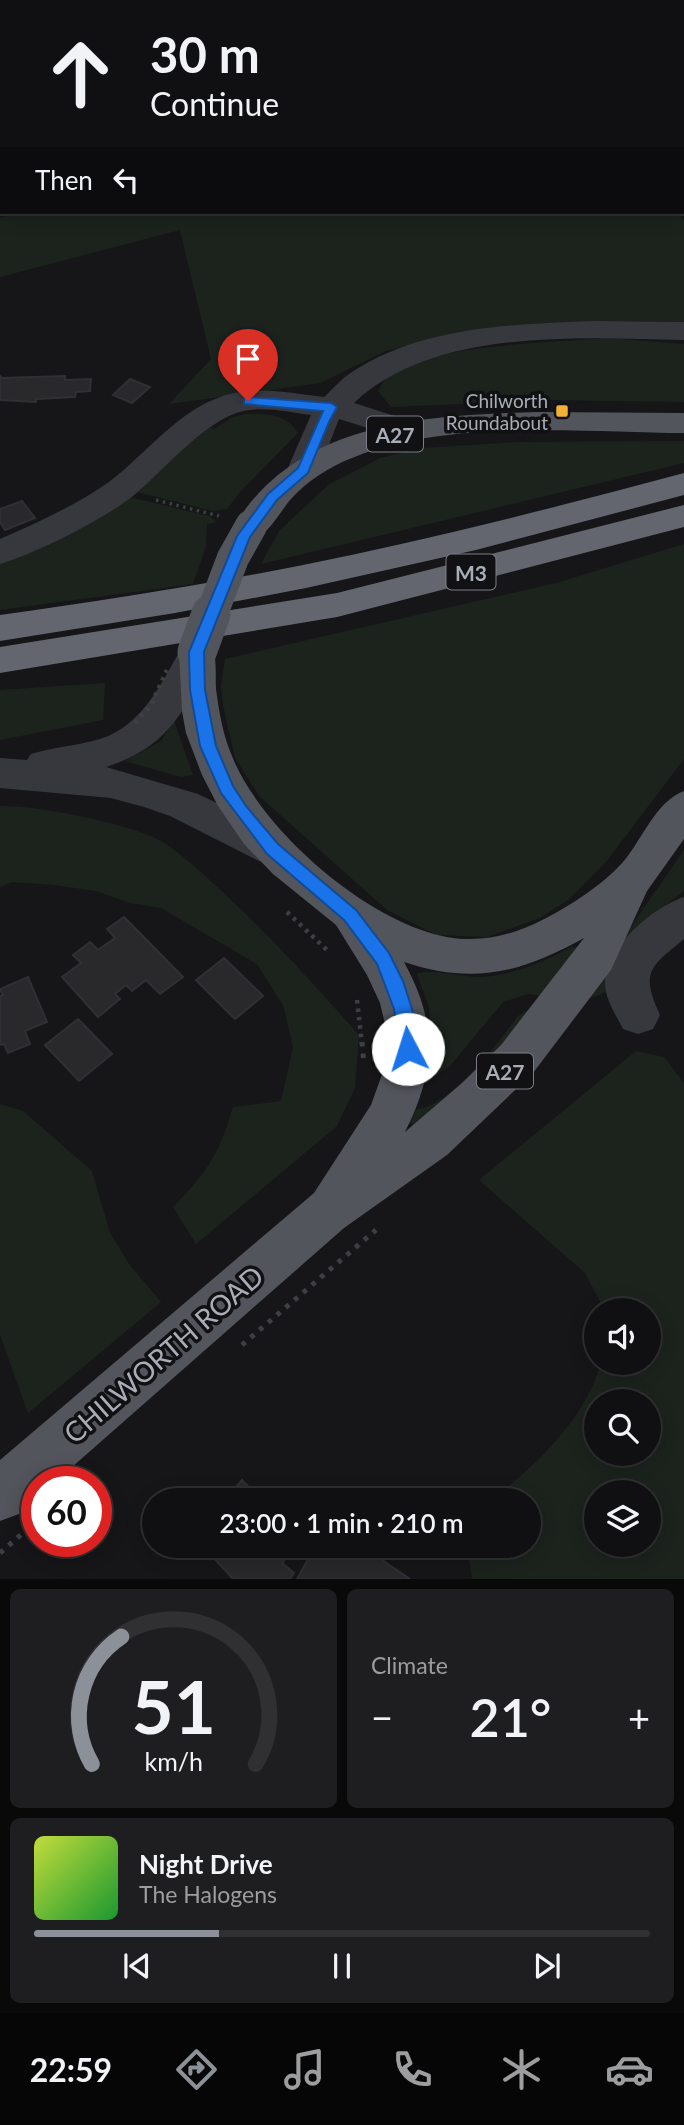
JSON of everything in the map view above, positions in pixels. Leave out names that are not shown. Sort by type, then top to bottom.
[{"type":"highway","name":"M3","points":[[0,628],[155,604],[349,568],[684,484]]},
{"type":"highway","name":"M3","points":[[0,660],[337,605],[684,516]]},
{"type":"main road","name":"A27","points":[[684,423],[493,424],[409,431],[362,443],[303,470],[239,522],[233,558],[197,652],[201,709],[208,746],[227,788],[341,935],[384,936],[412,948],[442,956],[473,958],[506,954],[564,929],[631,882],[684,807]]},
{"type":"main road","name":"CHILWORTH ROAD","points":[[14,1512],[327,1212],[431,1140],[517,1059],[596,957],[631,882]]},
{"type":"main road","name":"CHILWORTH ROAD","points":[[327,1212],[370,1146],[400,1092],[408,1049],[406,1021],[394,981],[383,959],[341,935]]},
{"type":"street","points":[[303,470],[322,422],[331,407],[361,379],[396,359],[439,346],[536,333],[601,330],[684,331]]},
{"type":"street","points":[[375,418],[368,407],[367,389],[377,373],[396,359]]},
{"type":"street","points":[[0,552],[48,531],[119,490],[202,419],[223,407],[262,400],[331,407],[375,418],[409,431]]},
{"type":"street","points":[[5,773],[111,751],[148,731],[160,718],[197,652]]},
{"type":"street","points":[[5,773],[111,783],[145,792],[184,805],[272,849]]},
{"type":"street","points":[[638,1015],[627,996],[625,978],[636,957],[677,932]]},
{"type":"path","points":[[119,490],[239,522]]},
{"type":"path","points":[[283,908],[341,935]]},
{"type":"path","points":[[356,989],[364,1068]]},
{"type":"path","points":[[241,1346],[378,1229]]},
{"type":"path","points":[[0,1553],[14,1512]]},
{"type":"shaded area","points":[[15,214],[677,214],[684,220],[684,322],[614,321],[468,331],[386,351],[320,383],[169,404],[211,359],[180,230],[0,277],[0,218]]},
{"type":"shaded area","points":[[607,338],[684,344],[684,402],[549,400],[391,407],[378,391],[391,373],[434,356],[494,346]]},
{"type":"shaded area","points":[[245,414],[282,418],[298,433],[240,492],[227,509],[213,511],[133,491],[207,427],[214,429],[233,417]]},
{"type":"shaded area","points":[[684,441],[684,463],[261,564],[279,531],[328,485],[380,458],[423,448],[519,442]]},
{"type":"shaded area","points":[[125,496],[209,516],[217,522],[207,524],[206,546],[193,584],[0,610],[0,561]]},
{"type":"shaded area","points":[[684,544],[684,759],[606,862],[568,900],[540,918],[487,937],[437,935],[387,910],[259,796],[235,758],[221,686],[225,659],[556,583]]},
{"type":"shaded area","points":[[105,683],[103,720],[0,740],[0,690]]},
{"type":"shaded area","points":[[174,721],[193,775],[181,777],[125,761],[161,741]]},
{"type":"shaded area","points":[[0,806],[85,817],[132,829],[166,844],[199,870],[247,915],[359,1035],[355,1088],[337,1126],[196,1244],[173,1207],[210,1162],[223,1137],[233,1107],[281,1101],[293,1047],[283,1005],[257,964],[161,908],[130,903],[96,891],[54,885],[12,882],[0,887]]},
{"type":"shaded area","points":[[684,850],[684,891],[646,923],[618,981],[597,996],[580,1000]]},
{"type":"shaded area","points":[[572,947],[577,948],[546,996],[528,994],[503,1002],[450,1066],[425,1083],[432,1036],[429,1007],[417,974],[430,972],[476,977],[495,976],[529,966]]},
{"type":"shaded area","points":[[536,1009],[419,1129],[408,1122],[417,1109],[444,1097],[473,1072],[518,1016],[527,1010]]},
{"type":"shaded area","points":[[636,1051],[664,1057],[684,1083],[684,1579],[472,1579],[469,1558],[541,1558],[541,1488],[506,1488],[557,1440],[584,1403],[584,1466],[661,1466],[661,1389],[591,1389],[597,1375],[661,1375],[661,1298],[598,1298],[585,1273],[479,1180]]},
{"type":"shaded area","points":[[0,1104],[23,1111],[92,1171],[110,1233],[129,1264],[161,1302],[28,1413],[0,1335]]},
{"type":"building","points":[[0,376],[65,376],[65,380],[91,379],[90,391],[76,392],[75,397],[36,399],[36,402],[0,400]]},
{"type":"building","points":[[130,379],[150,387],[132,403],[113,395]]},
{"type":"building","points":[[22,501],[35,518],[5,530],[0,522],[0,509]]},
{"type":"building","points":[[124,917],[183,977],[160,994],[146,980],[132,991],[126,985],[115,994],[120,999],[98,1017],[62,977],[81,963],[73,955],[90,942],[98,950],[115,938],[107,929]]},
{"type":"building","points":[[224,958],[263,996],[235,1019],[196,980]]},
{"type":"building","points":[[28,977],[47,1022],[25,1031],[30,1044],[8,1053],[4,1044],[0,1045],[0,996],[3,995],[0,989]]},
{"type":"building","points":[[78,1019],[112,1054],[79,1081],[45,1045]]},
{"type":"building","points":[[242,1480],[250,1488],[235,1488]]},
{"type":"building","points":[[214,1558],[286,1558],[282,1563],[294,1573],[290,1579],[233,1579]]},
{"type":"building","points":[[309,1558],[379,1558],[410,1579],[297,1579]]},
{"type":"place","name":"Chilworth Roundabout","points":[[562,411]]},
{"type":"route","points":[[248,401],[331,407],[322,422],[303,470],[273,497],[244,536],[197,652],[198,690],[208,746],[241,811],[272,849],[350,915],[383,959],[403,1009],[408,1049]]}]
